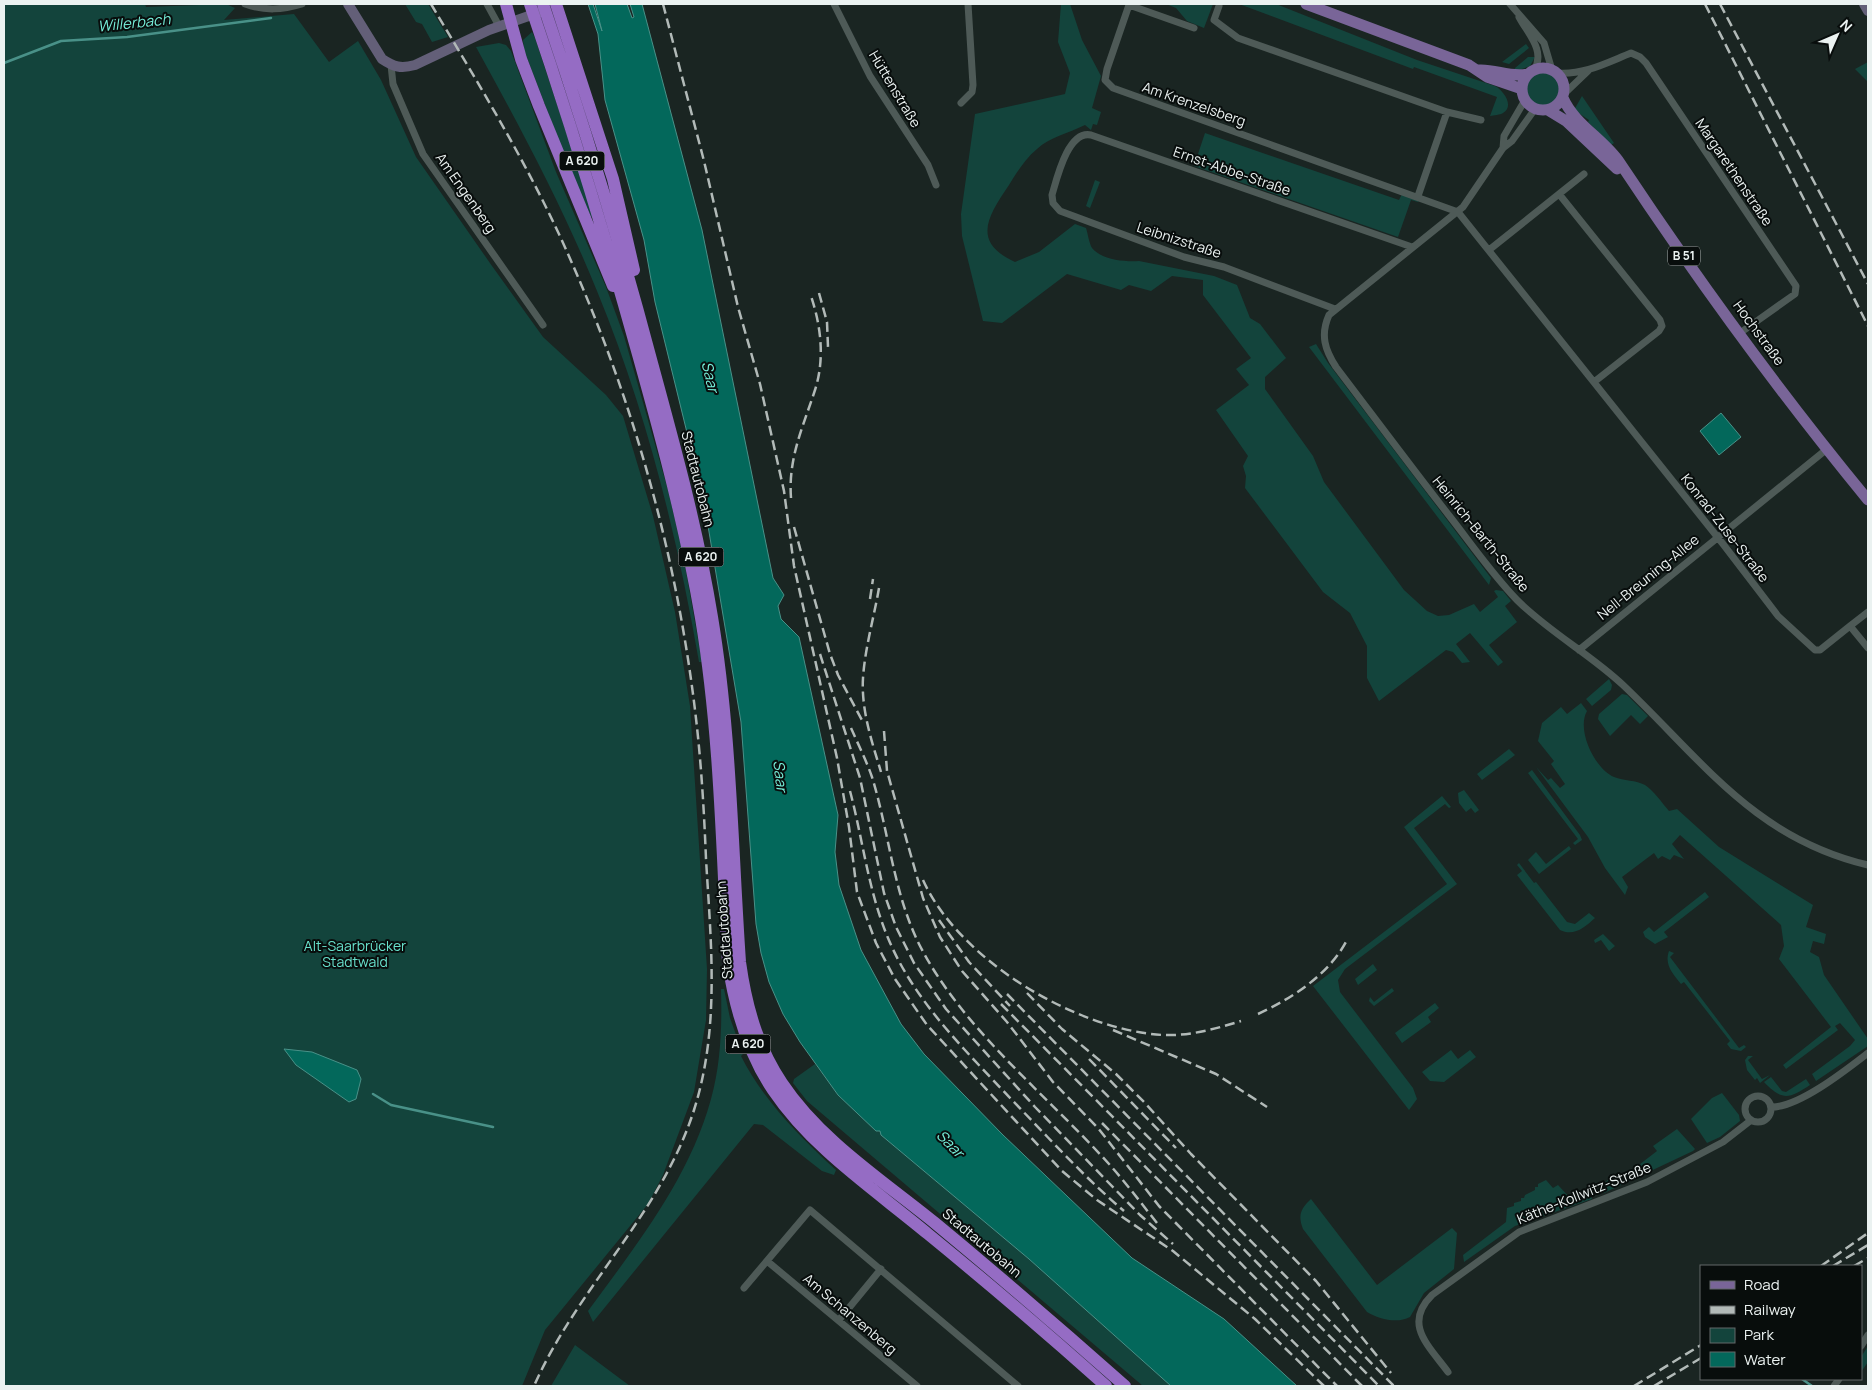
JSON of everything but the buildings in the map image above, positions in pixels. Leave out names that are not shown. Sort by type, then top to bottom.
[{"type":"highway","points":[[506,4],[505,24],[524,65],[605,271],[635,318]]},
{"type":"highway","name":"A 620","points":[[530,4],[635,318]]},
{"type":"highway","name":"A 620","points":[[543,4],[582,119],[635,318]]},
{"type":"highway","points":[[558,4],[604,152],[631,253],[635,318]]},
{"type":"highway","name":"Stadtautobahn","points":[[635,318],[689,552],[701,620],[716,747],[728,963],[733,997],[749,1045],[772,1089],[786,1108],[818,1143],[1012,1304],[1106,1386]]},
{"type":"highway","name":"Stadtautobahn","points":[[635,318],[685,484],[712,618],[728,746],[740,962],[744,994],[759,1040],[786,1088],[826,1135],[1019,1294],[1125,1386]]},
{"type":"main road","points":[[348,4],[375,49],[391,65],[402,68],[415,65],[505,24],[558,4]]},
{"type":"main road","points":[[1306,4],[1479,70],[1487,77],[1523,95],[1535,109]]},
{"type":"main road","points":[[1864,4],[1868,11]]},
{"type":"main road","points":[[1479,70],[1490,70],[1511,76],[1545,68],[1555,71]]},
{"type":"main road","name":"B 51","points":[[1555,71],[1564,84],[1564,96]]},
{"type":"main road","points":[[1523,95],[1531,72]]},
{"type":"main road","points":[[1548,110],[1556,107],[1564,96]]},
{"type":"main road","name":"Hochstraße","points":[[1564,96],[1570,111],[1611,151],[1740,333],[1827,449],[1868,500]]},
{"type":"main road","name":"B 51","points":[[1535,109],[1548,110]]},
{"type":"main road","name":"Hochstraße","points":[[1548,110],[1566,121],[1630,179]]},
{"type":"street","points":[[245,4],[270,9],[283,9],[302,4]]},
{"type":"street","points":[[487,4],[505,24]]},
{"type":"street","name":"Hüttenstraße","points":[[834,4],[870,76],[928,165],[936,185]]},
{"type":"street","points":[[961,103],[972,92],[973,85],[968,4]]},
{"type":"street","points":[[1510,4],[1544,43],[1555,71]]},
{"type":"street","name":"Am Krenzelsberg","points":[[1194,28],[1129,5],[1107,69],[1105,80],[1108,85],[1458,212]]},
{"type":"street","points":[[1219,6],[1214,20],[1238,38],[1447,112],[1481,120]]},
{"type":"street","points":[[1517,12],[1539,54],[1538,62],[1531,72]]},
{"type":"street","name":"Margarethenstraße","points":[[1555,71],[1570,74],[1588,71],[1631,53],[1636,54],[1646,63],[1796,286],[1795,294],[1740,333]]},
{"type":"street","name":"Am Engenberg","points":[[391,65],[393,84],[423,154],[543,325]]},
{"type":"street","name":"Margarethenstraße","points":[[1564,96],[1588,71]]},
{"type":"street","name":"Heinrich-Barth-Straße","points":[[1503,148],[1504,136],[1523,95]]},
{"type":"street","name":"Heinrich-Barth-Straße","points":[[1535,109],[1512,141],[1503,148],[1482,181],[1458,212],[1335,309],[1326,323],[1324,340],[1328,353],[1336,367],[1500,582],[1539,620],[1623,685],[1727,791],[1764,819],[1818,849],[1868,865]]},
{"type":"street","points":[[1418,196],[1447,112]]},
{"type":"street","name":"Ernst-Abbe-Straße","points":[[1061,168],[1071,143],[1078,136],[1087,134],[1412,247]]},
{"type":"street","name":"Leibnizstraße","points":[[1061,168],[1052,195],[1053,203],[1060,211],[1184,256],[1224,267],[1335,309]]},
{"type":"street","points":[[1489,250],[1584,174]]},
{"type":"street","points":[[1559,194],[1660,320],[1662,326],[1660,331],[1594,382]]},
{"type":"street","name":"Konrad-Zuse-Straße","points":[[1458,212],[1778,616],[1810,648],[1820,650],[1868,612]]},
{"type":"street","name":"Nell-Breuning-Allee","points":[[1579,650],[1827,449]]},
{"type":"street","points":[[1850,626],[1868,648]]},
{"type":"street","name":"Käthe-Kollwitz-Straße","points":[[1448,1372],[1421,1334],[1417,1320],[1421,1308],[1432,1295],[1519,1232],[1647,1182],[1723,1142],[1750,1121],[1761,1122],[1766,1120],[1771,1108],[1783,1107],[1800,1099],[1868,1053]]},
{"type":"street","points":[[1750,1121],[1744,1109],[1745,1104],[1752,1097],[1756,1096],[1766,1099],[1771,1108]]},
{"type":"street","points":[[744,1288],[810,1210],[1018,1386]]},
{"type":"street","name":"Am Schanzenberg","points":[[767,1261],[917,1386]]},
{"type":"street","points":[[839,1320],[881,1269]]},
{"type":"green space","name":"Alt-Saarbrücker Stadtwald","points":[[4,4],[145,4],[146,7],[226,4],[235,8],[224,20],[294,14],[329,62],[358,41],[381,80],[416,157],[492,266],[543,337],[606,395],[623,416],[653,516],[675,612],[690,706],[707,969],[706,1020],[694,1092],[663,1175],[648,1204],[545,1330],[522,1386],[4,1386]]},
{"type":"green space","points":[[405,4],[428,4],[448,37],[432,42],[422,24],[416,22]]},
{"type":"green space","points":[[1061,4],[1070,4],[1082,40],[1101,76],[1092,108],[1101,112],[1097,125],[1093,124],[1091,130],[1085,125],[1054,138],[1042,145],[1025,161],[1001,196],[990,218],[988,237],[993,246],[1001,254],[1015,262],[1039,252],[1075,224],[1086,228],[1092,248],[1108,258],[1139,261],[1214,276],[1237,285],[1250,318],[1260,324],[1286,358],[1265,377],[1265,389],[1313,456],[1324,482],[1404,590],[1427,611],[1438,616],[1449,615],[1474,604],[1480,612],[1498,597],[1494,591],[1496,590],[1503,591],[1511,601],[1505,606],[1517,622],[1489,645],[1503,662],[1498,666],[1470,633],[1456,644],[1470,662],[1462,663],[1453,652],[1446,650],[1379,701],[1367,678],[1367,646],[1350,613],[1323,592],[1245,488],[1246,476],[1243,466],[1248,456],[1216,410],[1249,385],[1236,369],[1251,358],[1203,295],[1203,280],[1172,276],[1151,291],[1129,285],[1121,290],[1067,274],[1002,323],[983,321],[962,236],[961,214],[975,114],[1065,94],[1070,73],[1058,42]]},
{"type":"green space","points":[[1166,4],[1213,4],[1204,28],[1187,21],[1176,8]]},
{"type":"green space","points":[[1239,4],[1276,4],[1417,60],[1495,86],[1504,94],[1508,106],[1503,113],[1490,116],[1497,97],[1414,67],[1413,69]]},
{"type":"green space","points":[[532,32],[594,216],[591,217],[570,170],[524,50],[523,40]]},
{"type":"green space","points":[[499,43],[506,45],[511,51],[556,172],[606,287],[624,336],[668,490],[683,554],[702,662],[699,662],[681,567],[658,474],[631,381],[615,336],[584,260],[555,198],[525,137],[476,47]]},
{"type":"green space","points":[[1526,44],[1529,48],[1509,64],[1502,62]]},
{"type":"green space","points":[[1528,57],[1535,57],[1530,66],[1514,72],[1515,68]]},
{"type":"green space","points":[[1868,62],[1868,82],[1855,69]]},
{"type":"green space","points":[[1543,72],[1550,73],[1555,77],[1559,82],[1559,96],[1555,101],[1550,105],[1543,106],[1536,105],[1531,101],[1527,96],[1526,89],[1527,82],[1531,77],[1536,73]]},
{"type":"green space","points":[[1582,96],[1614,143],[1611,145],[1588,122],[1589,120],[1574,110]]},
{"type":"green space","points":[[1205,133],[1399,200],[1402,194],[1419,200],[1418,202],[1411,200],[1398,237],[1194,166]]},
{"type":"green space","points":[[1095,180],[1100,182],[1090,208],[1086,206]]},
{"type":"green space","points":[[1316,344],[1328,363],[1491,578],[1489,585],[1309,347]]},
{"type":"green space","points":[[1671,558],[1674,560],[1645,584],[1644,579]]},
{"type":"green space","points":[[1609,679],[1612,685],[1611,690],[1592,706],[1586,699]]},
{"type":"green space","points":[[1622,694],[1627,695],[1648,716],[1640,724],[1631,715],[1610,736],[1598,719],[1599,714]]},
{"type":"green space","points":[[1581,703],[1587,711],[1584,719],[1584,728],[1589,748],[1594,758],[1607,773],[1614,777],[1645,785],[1669,811],[1677,809],[1719,847],[1813,905],[1806,927],[1826,934],[1824,944],[1813,941],[1810,952],[1819,957],[1824,975],[1868,1039],[1868,1046],[1816,1081],[1812,1074],[1850,1046],[1855,1040],[1840,1023],[1835,1026],[1838,1030],[1786,1069],[1783,1065],[1831,1027],[1779,959],[1784,946],[1781,925],[1680,835],[1672,844],[1684,859],[1674,855],[1670,860],[1662,856],[1658,859],[1654,853],[1622,877],[1628,887],[1625,895],[1605,868],[1588,837],[1536,767],[1548,780],[1551,778],[1560,788],[1565,784],[1551,764],[1554,761],[1538,741],[1542,723],[1561,707],[1567,714]]},
{"type":"green space","points":[[1509,749],[1515,755],[1482,780],[1477,774]]},
{"type":"green space","points":[[1532,770],[1580,835],[1582,840],[1575,845],[1573,843],[1578,839],[1528,773]]},
{"type":"green space","points":[[1464,790],[1479,810],[1475,813],[1471,808],[1466,812],[1459,803],[1458,793]]},
{"type":"green space","points":[[1442,796],[1451,807],[1449,808],[1445,804],[1414,828],[1457,884],[1345,969],[1338,980],[1340,992],[1413,1088],[1417,1099],[1409,1110],[1313,986],[1447,884],[1404,827]]},
{"type":"green space","points":[[1569,846],[1571,849],[1539,874],[1528,860],[1536,852],[1546,864]]},
{"type":"green space","points":[[1519,863],[1567,922],[1575,924],[1589,913],[1595,918],[1575,932],[1560,930],[1517,875],[1522,871],[1517,865]]},
{"type":"green space","points":[[1705,892],[1709,897],[1664,932],[1668,937],[1655,944],[1645,937],[1643,932],[1649,927],[1654,932]]},
{"type":"green space","points":[[1603,934],[1615,946],[1609,951],[1601,940],[1595,943],[1594,940]]},
{"type":"green space","points":[[1669,951],[1674,953],[1670,957],[1739,1048],[1744,1045],[1746,1047],[1741,1051],[1731,1049],[1727,1044],[1730,1041],[1684,982],[1681,984],[1675,977],[1668,965]]},
{"type":"green space","points":[[1373,964],[1377,970],[1358,985],[1355,979]]},
{"type":"green space","points":[[1392,988],[1394,991],[1374,1006],[1369,1001],[1370,997],[1374,1002]]},
{"type":"green space","points":[[721,989],[724,989],[730,1018],[743,1054],[741,1056],[760,1088],[783,1117],[836,1170],[834,1175],[822,1171],[763,1125],[754,1124],[593,1322],[588,1311],[660,1210],[689,1156],[701,1128],[711,1099],[717,1072],[721,1031]]},
{"type":"green space","points":[[1435,1003],[1439,1008],[1428,1017],[1431,1022],[1402,1043],[1395,1033]]},
{"type":"green space","points":[[1451,1050],[1458,1059],[1470,1050],[1476,1057],[1444,1082],[1430,1081],[1422,1072]]},
{"type":"green space","points":[[1748,1056],[1753,1056],[1748,1060],[1762,1079],[1770,1075],[1760,1083],[1747,1070],[1745,1060]]},
{"type":"green space","points":[[815,1064],[838,1095],[876,1130],[880,1131],[881,1135],[1029,1259],[1171,1386],[1143,1386],[807,1101],[793,1083],[794,1079]]},
{"type":"green space","points":[[1771,1077],[1782,1091],[1786,1092],[1806,1079],[1810,1085],[1791,1095],[1781,1095],[1764,1082]]},
{"type":"green space","points":[[1722,1093],[1739,1115],[1740,1121],[1720,1137],[1707,1143],[1691,1119],[1712,1098]]},
{"type":"green space","points":[[1677,1129],[1695,1149],[1693,1151],[1604,1193],[1599,1187],[1613,1176],[1618,1181],[1657,1151],[1653,1146]]},
{"type":"green space","points":[[1546,1180],[1553,1188],[1558,1185],[1571,1199],[1589,1193],[1592,1199],[1515,1226],[1464,1262],[1463,1255],[1506,1222],[1507,1208],[1521,1201],[1521,1198],[1524,1198],[1525,1195],[1535,1190],[1535,1187],[1538,1187],[1538,1184]]},
{"type":"green space","points":[[1311,1199],[1377,1285],[1452,1228],[1457,1233],[1454,1269],[1424,1293],[1410,1317],[1394,1320],[1382,1319],[1372,1315],[1367,1312],[1303,1229],[1301,1213],[1304,1206]]},
{"type":"green space","points":[[575,1345],[630,1386],[551,1386]]},
{"type":"green space","points":[[1868,1346],[1868,1362],[1862,1371],[1862,1355]]},
{"type":"water","name":"Saar","points":[[588,4],[593,4],[602,31],[595,4],[627,4],[632,18],[634,17],[630,4],[642,4],[702,230],[773,578],[784,595],[778,606],[781,619],[799,637],[838,815],[835,852],[839,885],[861,950],[901,1024],[924,1054],[1003,1135],[1132,1258],[1224,1319],[1297,1386],[1171,1386],[1029,1259],[881,1135],[880,1131],[876,1131],[838,1095],[800,1042],[783,1014],[769,982],[756,924],[741,722],[704,502],[655,302],[644,240],[605,100],[598,34]]},
{"type":"water","points":[[1721,413],[1741,437],[1719,455],[1700,431]]},
{"type":"water","points":[[284,1049],[312,1052],[357,1070],[361,1079],[356,1099],[349,1102],[296,1065]]},
{"type":"waterway","name":"Willerbach","points":[[4,63],[61,41],[127,37],[271,18]]},
{"type":"waterway","points":[[373,1094],[391,1105],[493,1127]]},
{"type":"waterway","points":[[1803,1380],[1812,1386]]},
{"type":"railway","points":[[431,4],[497,116],[544,203],[583,289],[627,406],[645,465],[675,587],[695,710],[702,784],[712,986],[708,1048],[694,1110],[679,1148],[661,1183],[572,1316],[534,1386]]},
{"type":"railway","points":[[663,4],[704,161],[738,307],[760,384],[784,491],[794,566],[837,758],[849,827],[857,892],[876,943],[895,979],[927,1025],[1062,1171],[1097,1200],[1173,1251],[1255,1319],[1324,1386]]},
{"type":"railway","points":[[1705,4],[1868,326]]},
{"type":"railway","points":[[1720,4],[1868,284]]},
{"type":"railway","points":[[819,293],[827,322],[828,347]]},
{"type":"railway","points":[[791,498],[794,456],[815,390],[820,366],[819,331],[811,296]]},
{"type":"railway","points":[[794,527],[830,654],[838,675],[864,724]]},
{"type":"railway","points":[[870,599],[873,579]]},
{"type":"railway","points":[[879,588],[866,655],[863,690],[868,726],[881,772]]},
{"type":"railway","points":[[820,654],[860,778],[884,893],[896,927],[914,963],[946,1009],[1035,1107],[1140,1215],[1173,1244]]},
{"type":"railway","points":[[851,728],[872,777],[897,882],[910,924],[937,975],[981,1033],[1085,1138],[1109,1164],[1157,1223]]},
{"type":"railway","points":[[884,731],[887,771],[923,898],[940,937],[962,971],[1007,1022],[1053,1082],[1098,1128],[1159,1206],[1337,1386]]},
{"type":"railway","points":[[850,791],[875,902],[888,938],[912,983],[942,1024],[976,1062],[1066,1156],[1124,1211]]},
{"type":"railway","points":[[923,880],[940,909],[963,937],[992,963],[1024,986],[1058,1005],[1094,1020],[1129,1030],[1163,1035],[1193,1033],[1241,1021]]},
{"type":"railway","points":[[939,920],[969,962],[1010,1006]]},
{"type":"railway","points":[[1258,1014],[1271,1008],[1310,983],[1332,962],[1348,938]]},
{"type":"railway","points":[[1027,993],[1062,1029],[1116,1074],[1191,1154],[1316,1281],[1391,1373]]},
{"type":"railway","points":[[1007,994],[1394,1386]]},
{"type":"railway","points":[[1001,1004],[1379,1386]]},
{"type":"railway","points":[[1113,1030],[1216,1074],[1267,1107]]},
{"type":"railway","points":[[1089,1059],[1176,1148]]},
{"type":"railway","points":[[1102,1123],[1362,1386]]},
{"type":"railway","points":[[1822,1265],[1868,1233]]},
{"type":"railway","points":[[1835,1265],[1868,1245]]},
{"type":"railway","points":[[1856,1265],[1868,1258]]},
{"type":"railway","points":[[1634,1386],[1700,1346]]},
{"type":"railway","points":[[1654,1386],[1700,1359]]}]
